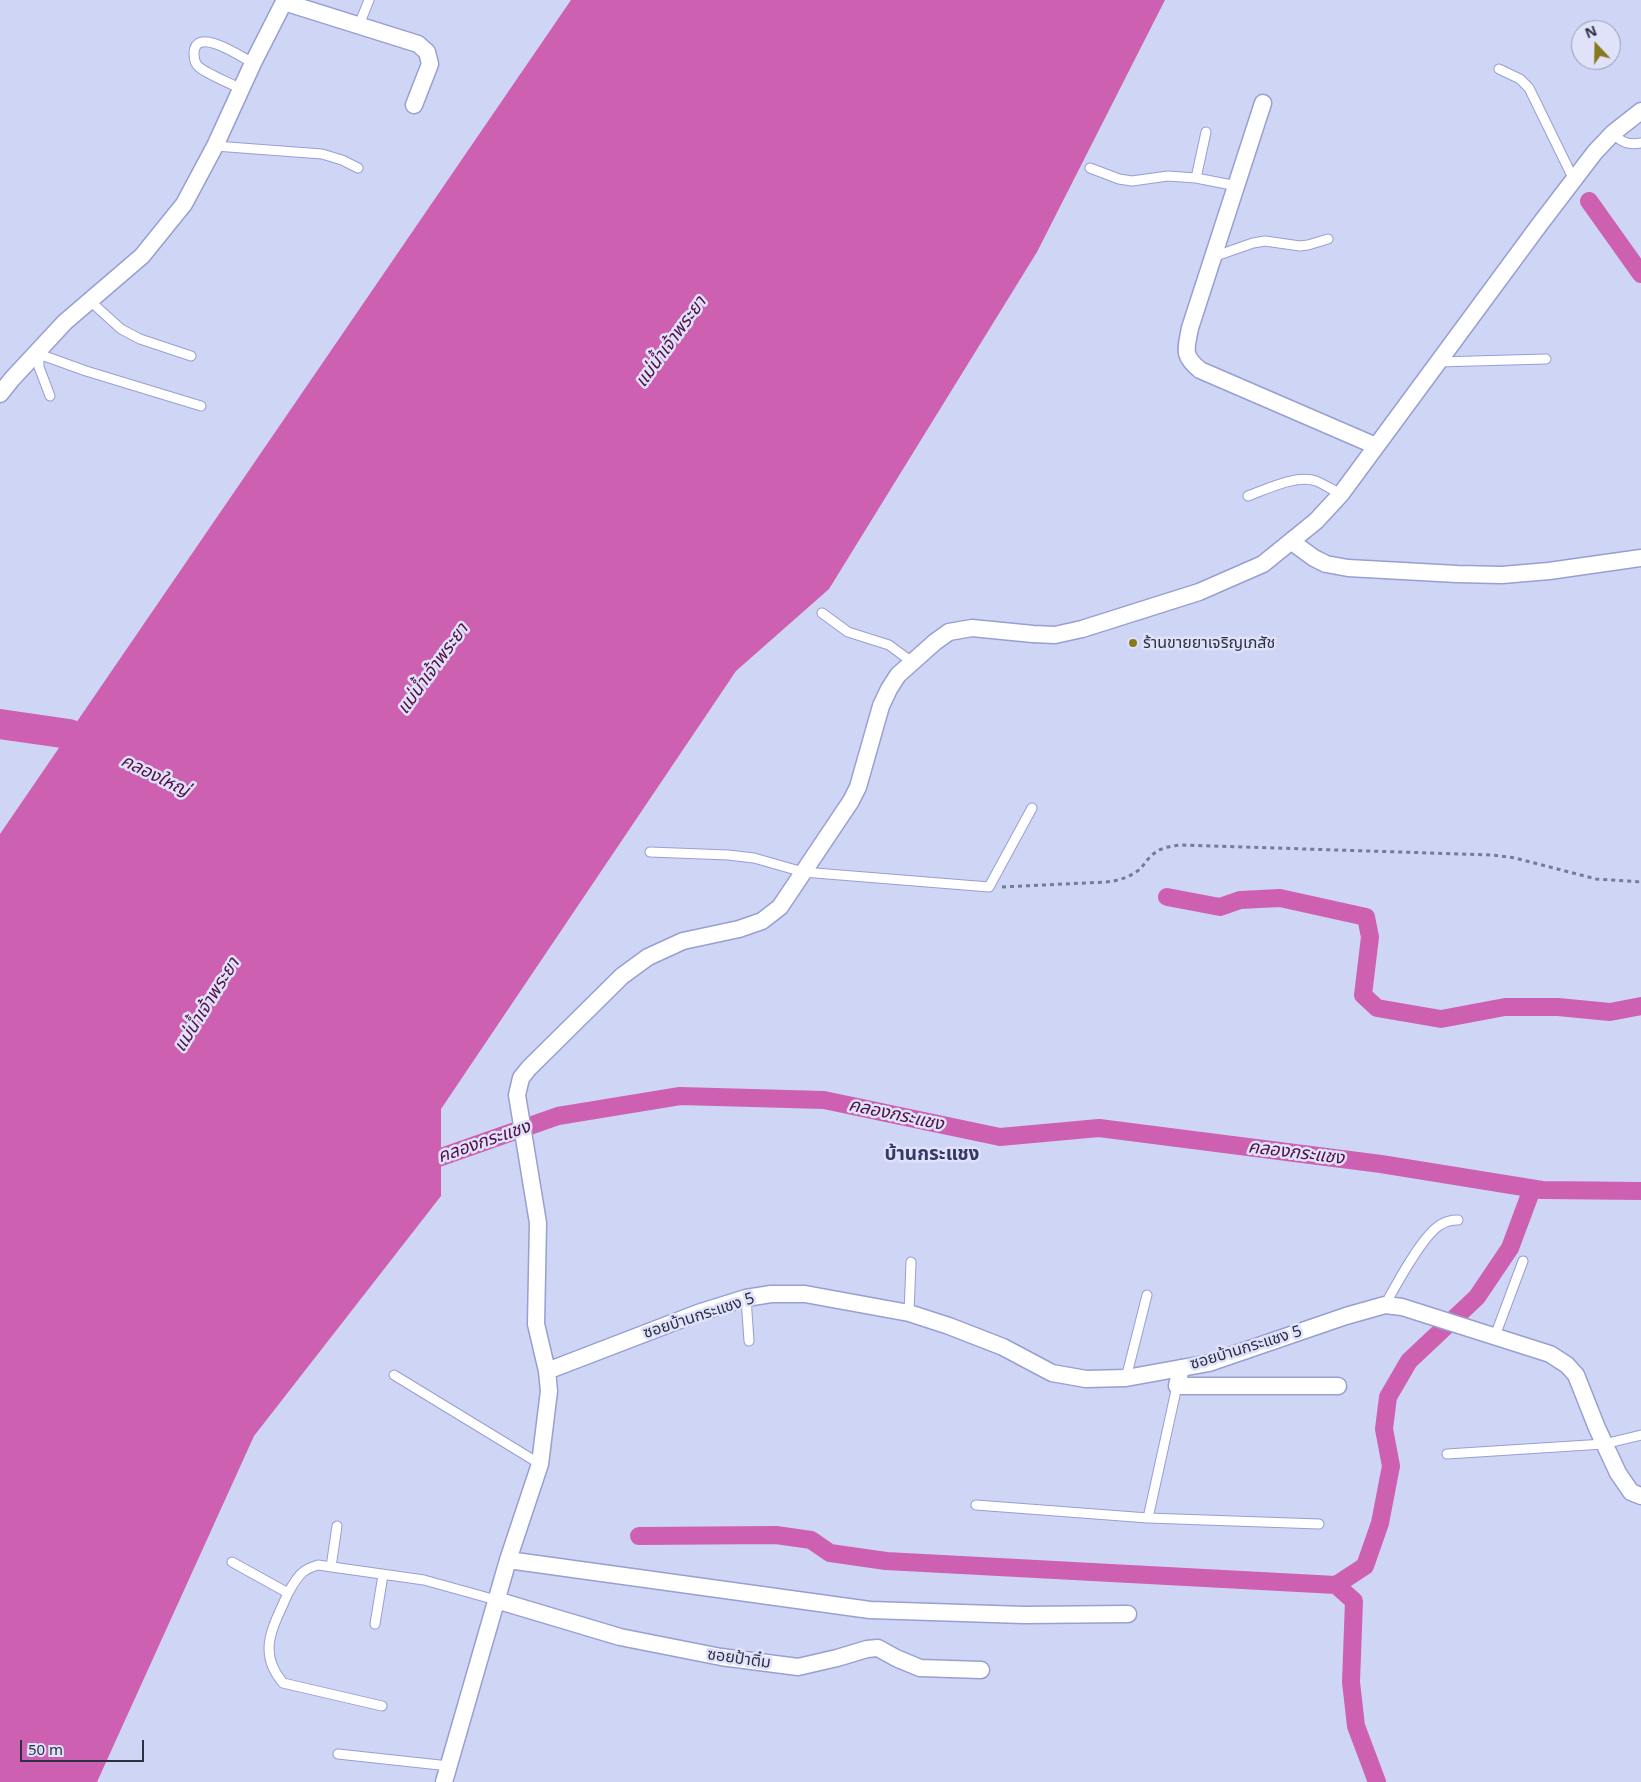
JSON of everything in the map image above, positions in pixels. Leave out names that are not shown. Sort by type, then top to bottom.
[{"type":"street","points":[[0,394],[65,322],[142,256],[184,204],[215,146],[284,1],[418,44],[426,52],[430,64],[414,105]]},
{"type":"street","points":[[1263,103],[1190,328],[1186,352],[1190,361],[1200,370],[1376,446]]},
{"type":"street","points":[[447,1774],[508,1560],[540,1464],[549,1391],[547,1371],[536,1324],[538,1230],[517,1095],[521,1078],[622,976],[648,957],[683,941],[739,929],[762,920],[780,907],[852,801],[888,689],[898,675],[949,632],[972,628],[1055,635],[1082,629],[1199,592],[1263,564],[1292,542],[1316,521],[1341,494],[1595,152],[1613,133],[1641,111]]},
{"type":"street","points":[[1292,542],[1326,564],[1348,568],[1457,574],[1549,571],[1641,558]]},
{"type":"street","name":"ซอยบ้านกระแชง 5","points":[[547,1371],[698,1313],[746,1298],[771,1294],[806,1294],[909,1313],[950,1326],[1003,1347],[1052,1373],[1086,1379],[1126,1378],[1208,1363],[1346,1316],[1385,1305],[1402,1307],[1550,1354],[1567,1365],[1576,1375],[1582,1387],[1604,1444],[1618,1473],[1631,1492],[1641,1496]]},
{"type":"street","points":[[1180,1368],[1176,1386],[1338,1386]]},
{"type":"street","points":[[508,1560],[870,1610],[1024,1616],[1128,1614]]},
{"type":"street","name":"ซอยป้าติ๋ม","points":[[496,1600],[620,1637],[721,1657],[798,1667],[837,1658],[867,1648],[878,1648],[920,1668],[981,1670]]},
{"type":"lane","points":[[359,25],[369,0]]},
{"type":"lane","points":[[241,89],[199,68],[195,60],[194,51],[198,44],[216,42],[253,63]]},
{"type":"lane","points":[[1499,69],[1520,79],[1529,88],[1576,177]]},
{"type":"lane","points":[[1196,178],[1206,132]]},
{"type":"lane","points":[[1613,133],[1620,141],[1626,144],[1641,143]]},
{"type":"lane","points":[[215,146],[322,154],[342,160],[358,168]]},
{"type":"lane","points":[[1090,168],[1119,179],[1132,181],[1168,176],[1196,178],[1237,186]]},
{"type":"lane","points":[[1212,257],[1265,241],[1300,246],[1328,239]]},
{"type":"lane","points":[[89,300],[122,330],[140,339],[190,356]]},
{"type":"lane","points":[[50,396],[39,367],[37,353],[86,372],[201,406]]},
{"type":"lane","points":[[1438,362],[1546,358]]},
{"type":"lane","points":[[1248,496],[1285,482],[1299,480],[1314,480],[1341,494]]},
{"type":"lane","points":[[822,613],[848,632],[889,645],[912,662]]},
{"type":"lane","points":[[650,852],[710,853],[754,858],[803,872],[989,887],[1032,808]]},
{"type":"lane","points":[[1385,1305],[1425,1240],[1438,1225],[1448,1220],[1458,1220]]},
{"type":"lane","points":[[1495,1336],[1523,1261]]},
{"type":"lane","points":[[909,1313],[911,1262]]},
{"type":"lane","points":[[1126,1378],[1147,1295]]},
{"type":"lane","points":[[746,1298],[749,1341]]},
{"type":"lane","points":[[394,1375],[540,1464]]},
{"type":"lane","points":[[1148,1518],[1176,1386]]},
{"type":"lane","points":[[1447,1454],[1604,1444],[1641,1435]]},
{"type":"lane","points":[[976,1505],[1148,1518],[1319,1524]]},
{"type":"lane","points":[[331,1567],[337,1526]]},
{"type":"lane","points":[[232,1562],[288,1593]]},
{"type":"lane","points":[[382,1706],[283,1683],[274,1672],[270,1662],[268,1642],[288,1593],[299,1574],[307,1568],[318,1565],[424,1580],[496,1600]]},
{"type":"lane","points":[[375,1624],[383,1574]]},
{"type":"lane","points":[[338,1754],[447,1774]]},
{"type":"path","points":[[989,887],[1118,880],[1138,871],[1153,854],[1160,850],[1182,845],[1492,855],[1524,861],[1587,878],[1641,882]]},
{"type":"water","name":"แม่น้ำเจ้าพระยา","points":[[571,0],[1165,0],[1037,252],[829,589],[736,671],[441,1109],[441,1196],[254,1436],[97,1782],[0,1782],[0,834]]},
{"type":"waterway","points":[[1589,201],[1641,274]]},
{"type":"waterway","name":"คลองใหญ่","points":[[0,724],[69,734],[105,752]]},
{"type":"waterway","points":[[1167,897],[1220,907],[1240,900],[1280,898],[1366,917],[1370,937],[1363,995],[1377,1008],[1441,1019],[1505,1007],[1558,1007],[1610,1012],[1641,1006]]},
{"type":"waterway","name":"คลองกระแชง","points":[[418,1160],[424,1163],[558,1116],[680,1096],[824,1100],[1000,1137],[1099,1128],[1381,1164],[1542,1190],[1641,1191]]},
{"type":"waterway","points":[[639,1536],[776,1535],[811,1540],[830,1553],[886,1561],[1336,1585],[1365,1566],[1380,1523],[1391,1466],[1384,1429],[1388,1397],[1409,1361],[1477,1297],[1510,1248],[1532,1189]]},
{"type":"waterway","points":[[1336,1585],[1354,1601],[1351,1682],[1356,1726],[1377,1782]]},
{"type":"place","name":"ร้านขายยาเจริญเภสัช","points":[[1133,643]]},
{"type":"district","name":"บ้านกระแชง","points":[[932,1155]]}]
